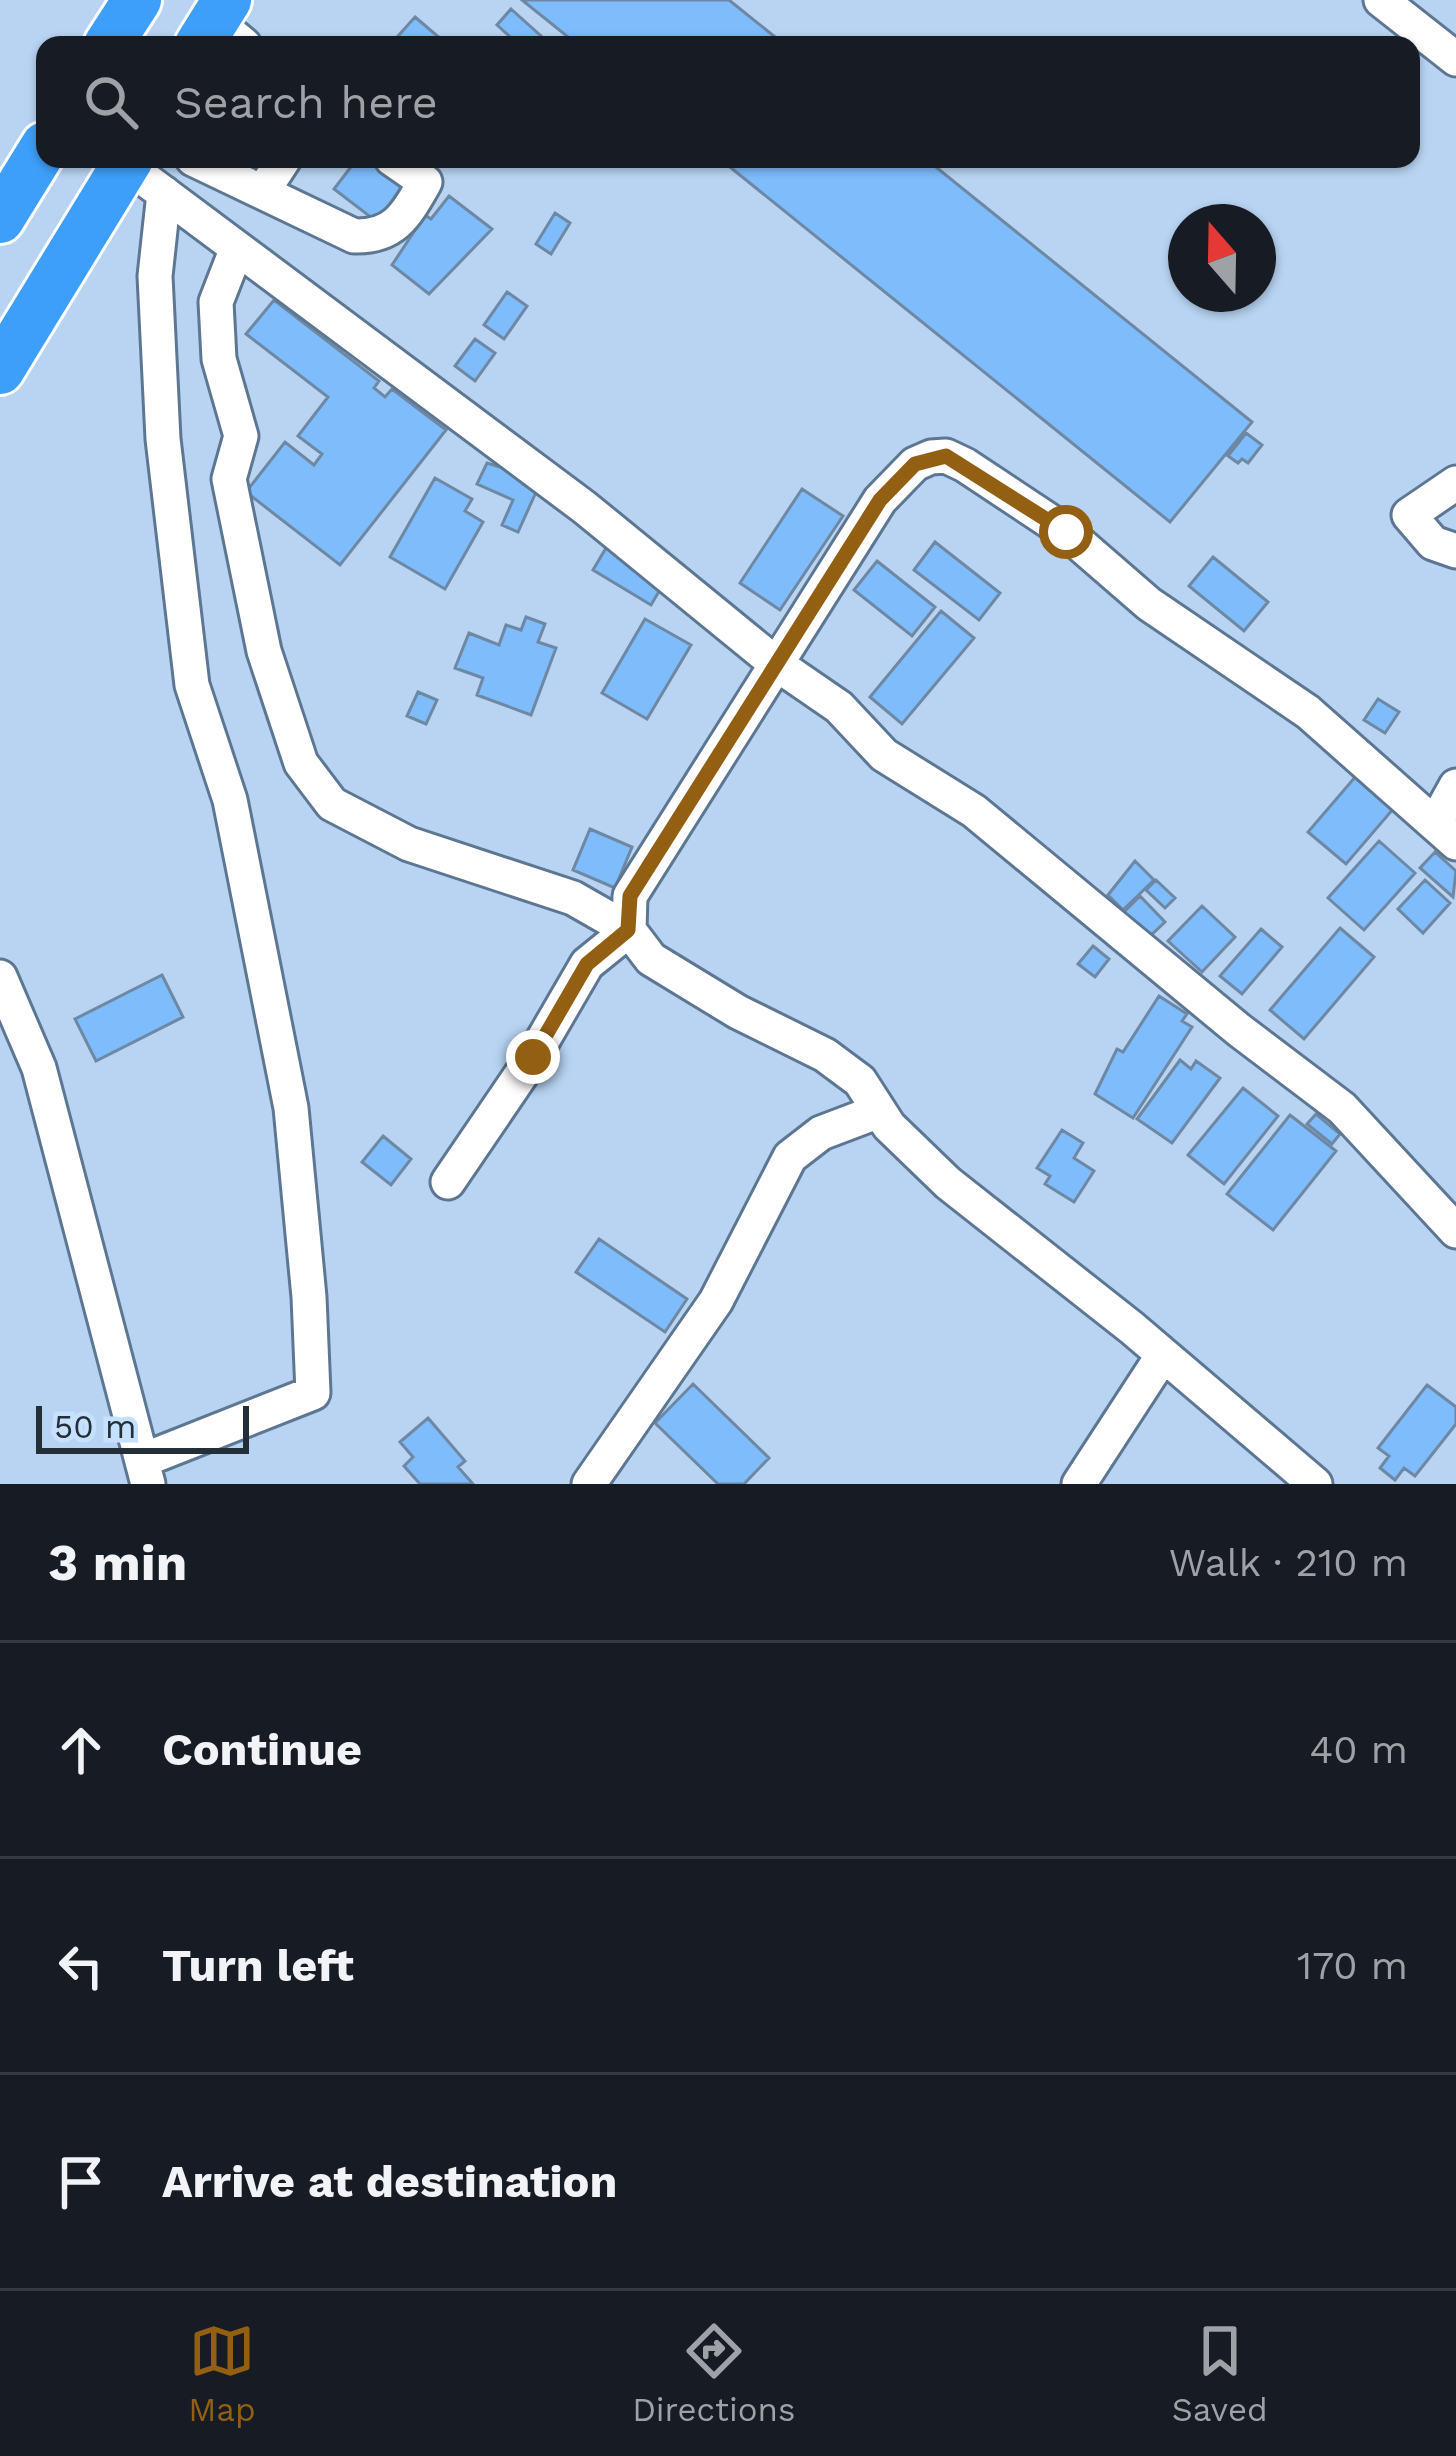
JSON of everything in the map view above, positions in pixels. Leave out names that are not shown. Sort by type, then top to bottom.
[{"type":"highway","points":[[0,219],[36,161]]},
{"type":"highway","points":[[0,370],[140,172]]},
{"type":"street","points":[[1381,0],[1456,59]]},
{"type":"street","points":[[213,168],[354,236],[377,236],[398,225],[425,182],[405,168]]},
{"type":"street","points":[[263,191],[278,168]]},
{"type":"street","points":[[140,172],[584,507],[775,663],[838,706],[914,778],[974,811],[1239,1030],[1342,1108],[1456,1231]]},
{"type":"street","points":[[0,977],[39,1068],[152,1470],[313,1394],[310,1297],[291,1108],[230,800],[193,685],[160,380],[155,276],[140,172]]},
{"type":"street","points":[[237,248],[216,302],[219,359],[241,436],[229,479],[264,652],[301,763],[332,804],[409,844],[573,898],[628,930],[651,959],[738,1012],[825,1055],[860,1081],[879,1112],[948,1183],[1163,1354],[1315,1484]]},
{"type":"street","points":[[448,1183],[533,1057],[587,964],[628,930],[630,896],[880,500],[915,464],[946,456],[1042,515],[1149,604],[1308,712],[1446,833],[1456,786]]},
{"type":"street","points":[[1456,483],[1409,515],[1433,543],[1456,551]]},
{"type":"street","points":[[589,1484],[716,1301],[790,1157],[821,1133],[879,1112]]},
{"type":"street","points":[[1079,1484],[1163,1354]]},
{"type":"building","points":[[522,0],[729,0],[774,36],[567,36]]},
{"type":"building","points":[[511,9],[541,36],[509,36],[497,25]]},
{"type":"building","points":[[415,17],[437,36],[398,36]]},
{"type":"building","points":[[350,168],[383,168],[409,188],[381,225],[334,189]]},
{"type":"building","points":[[731,168],[937,168],[1252,422],[1170,522]]},
{"type":"building","points":[[449,196],[492,229],[429,294],[392,265],[425,215],[431,219]]},
{"type":"building","points":[[555,213],[570,223],[551,254],[536,244]]},
{"type":"building","points":[[507,292],[527,306],[504,339],[484,325]]},
{"type":"building","points":[[274,300],[379,381],[374,388],[385,397],[392,389],[446,430],[340,565],[246,492],[285,442],[314,465],[322,454],[298,436],[328,397],[246,334]]},
{"type":"building","points":[[475,339],[495,353],[475,381],[455,366]]},
{"type":"building","points":[[1246,433],[1262,445],[1248,463],[1242,459],[1238,463],[1228,456]]},
{"type":"building","points":[[487,463],[529,476],[525,484],[537,490],[518,532],[502,525],[513,500],[477,484]]},
{"type":"building","points":[[435,478],[472,499],[465,511],[483,522],[445,589],[390,557]]},
{"type":"building","points":[[802,489],[843,516],[780,610],[740,583]]},
{"type":"building","points":[[935,542],[1000,593],[979,620],[914,570]]},
{"type":"building","points":[[606,548],[661,588],[651,605],[593,570]]},
{"type":"building","points":[[1213,557],[1268,602],[1244,631],[1189,586]]},
{"type":"building","points":[[877,561],[935,607],[912,636],[854,590]]},
{"type":"building","points":[[941,611],[974,638],[902,724],[870,697]]},
{"type":"building","points":[[526,617],[545,624],[538,642],[556,648],[531,715],[477,695],[483,678],[455,668],[469,633],[499,645],[506,625],[521,630]]},
{"type":"building","points":[[645,619],[691,645],[647,719],[602,693]]},
{"type":"building","points":[[418,692],[437,700],[426,724],[407,716]]},
{"type":"building","points":[[1378,699],[1399,712],[1385,733],[1364,720]]},
{"type":"building","points":[[1356,776],[1394,808],[1346,864],[1308,832]]},
{"type":"building","points":[[590,829],[632,847],[615,888],[573,870]]},
{"type":"building","points":[[1379,841],[1415,873],[1364,930],[1328,898]]},
{"type":"building","points":[[1435,852],[1456,871],[1453,897],[1420,868]]},
{"type":"building","points":[[1135,861],[1154,880],[1123,910],[1108,895]]},
{"type":"building","points":[[1156,880],[1175,898],[1165,908],[1146,890]]},
{"type":"building","points":[[1425,880],[1450,903],[1423,933],[1398,909]]},
{"type":"building","points":[[1140,896],[1165,922],[1148,938],[1124,912]]},
{"type":"building","points":[[1202,906],[1235,937],[1202,972],[1168,941]]},
{"type":"building","points":[[1340,928],[1374,957],[1304,1039],[1270,1010]]},
{"type":"building","points":[[1261,929],[1282,947],[1242,994],[1220,976]]},
{"type":"building","points":[[1093,946],[1109,959],[1095,977],[1078,964]]},
{"type":"building","points":[[162,975],[183,1017],[96,1061],[75,1019]]},
{"type":"building","points":[[1159,996],[1187,1014],[1182,1021],[1192,1027],[1133,1118],[1095,1094],[1117,1049],[1123,1052]]},
{"type":"building","points":[[1180,1060],[1191,1069],[1196,1061],[1220,1078],[1172,1143],[1137,1119]]},
{"type":"building","points":[[1243,1088],[1278,1116],[1224,1184],[1188,1155]]},
{"type":"building","points":[[1316,1114],[1340,1134],[1332,1144],[1307,1124]]},
{"type":"building","points":[[1290,1115],[1336,1151],[1273,1230],[1227,1194]]},
{"type":"building","points":[[1062,1130],[1083,1143],[1074,1158],[1094,1171],[1074,1202],[1045,1184],[1050,1176],[1037,1168]]},
{"type":"building","points":[[383,1136],[411,1159],[391,1185],[362,1162]]},
{"type":"building","points":[[599,1239],[687,1299],[665,1332],[576,1272]]},
{"type":"building","points":[[693,1384],[769,1458],[744,1484],[718,1484],[655,1423]]},
{"type":"building","points":[[1427,1385],[1456,1407],[1456,1424],[1415,1476],[1404,1468],[1395,1480],[1380,1468],[1389,1456],[1378,1448]]},
{"type":"building","points":[[428,1418],[465,1461],[458,1467],[473,1484],[420,1484],[404,1466],[413,1457],[400,1442]]},
{"type":"route","points":[[533,1057],[587,964],[628,930],[625,915],[630,896],[880,500],[915,464],[946,456],[1066,532]]}]
